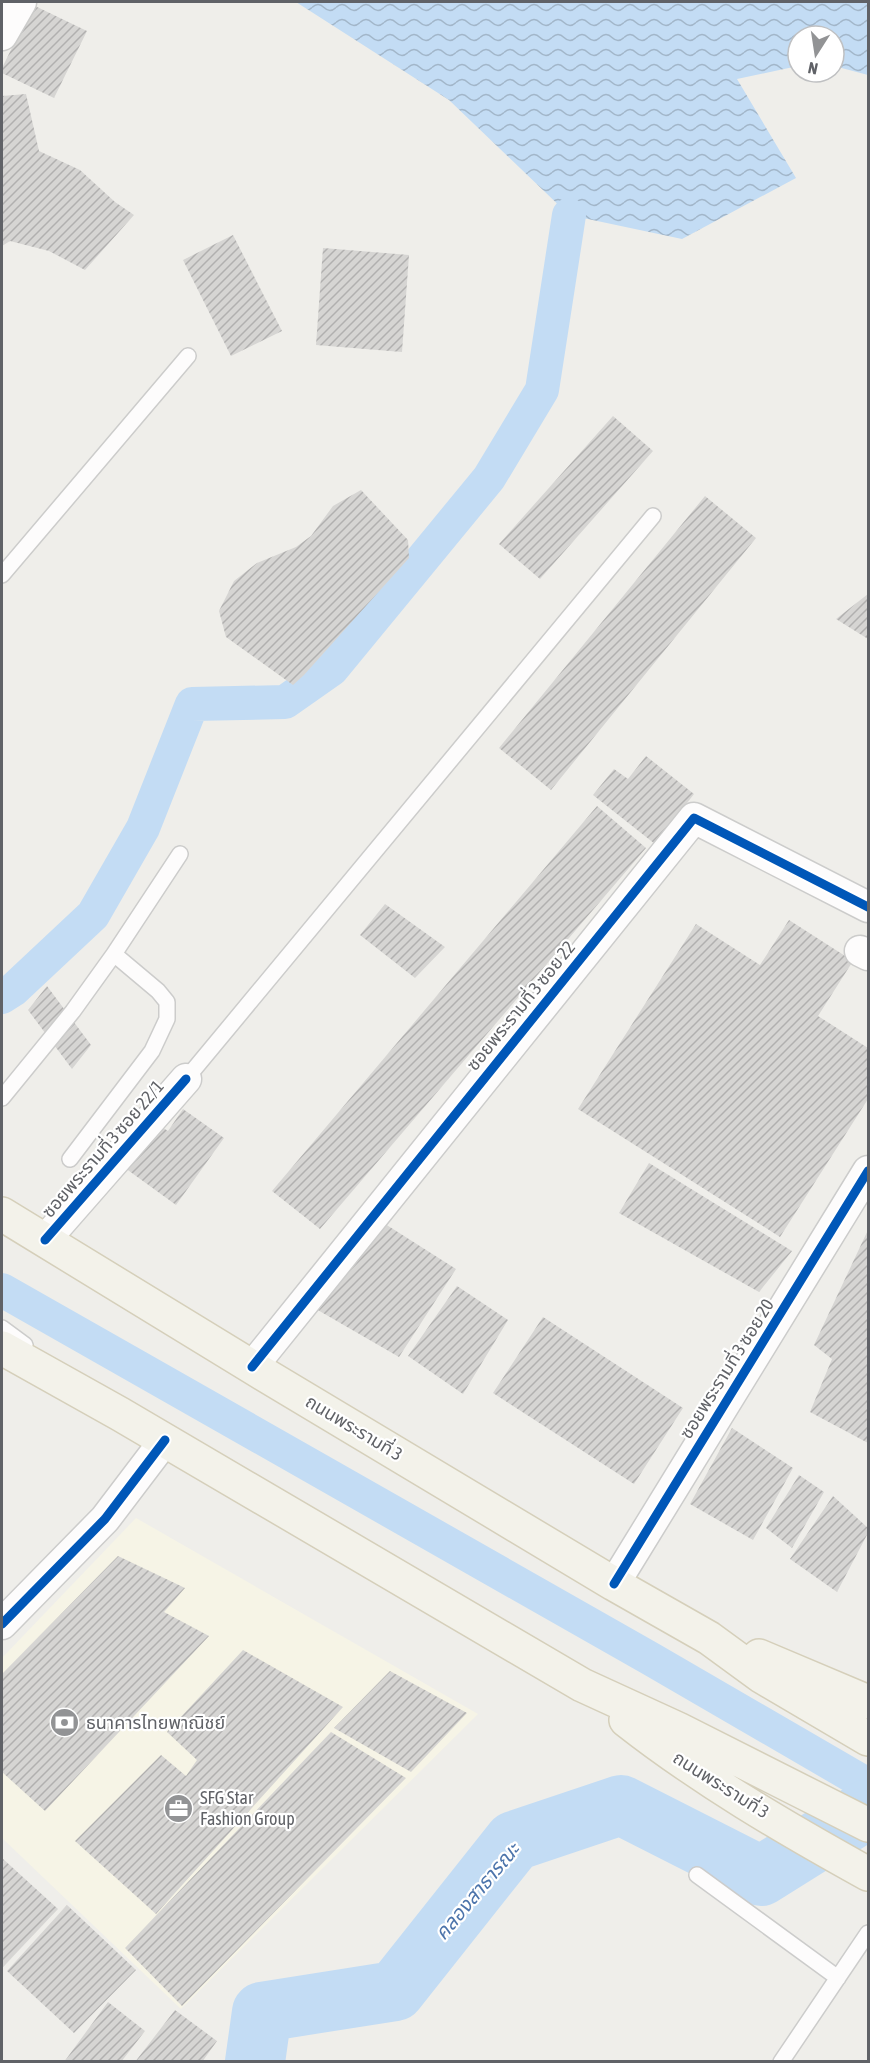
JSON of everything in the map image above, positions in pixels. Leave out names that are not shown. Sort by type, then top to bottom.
[{"type":"main road","name":"ถนนพระรามที่ 3","points":[[2,1214],[252,1367],[614,1584],[709,1638],[761,1676],[861,1734]]},
{"type":"main road","name":"ถนนพระรามที่ 3","points":[[2,1348],[165,1440],[582,1685],[760,1770],[868,1825]]},
{"type":"main road","name":"ถนนพระรามที่ 3","points":[[709,1638],[785,1665],[868,1702]]},
{"type":"main road","name":"ถนนพระรามที่ 3","points":[[582,1685],[656,1743],[727,1791],[862,1871]]},
{"type":"street","points":[[2,35],[21,2]]},
{"type":"street","name":"ซอยพระรามที่ 3 ซอย 22","points":[[252,1367],[694,818],[868,907]]},
{"type":"street","name":"ซอยพระรามที่ 3 ซอย 22/1","points":[[45,1240],[186,1079]]},
{"type":"street","name":"ซอยพระรามที่ 3 ซอย 20","points":[[614,1584],[868,1171]]},
{"type":"street","points":[[2,1624],[105,1519],[165,1440]]},
{"type":"lane","points":[[2,575],[188,356]]},
{"type":"lane","points":[[186,1079],[653,516]]},
{"type":"lane","points":[[2,1098],[74,1011],[180,854]]},
{"type":"lane","points":[[70,1160],[152,1051],[167,1019],[167,1002],[158,991],[114,954]]},
{"type":"lane","points":[[2,1328],[120,1414]]},
{"type":"lane","points":[[697,1875],[838,1978]]},
{"type":"lane","points":[[781,2061],[868,1933]]},
{"type":"shaded area","points":[[136,1518],[478,1714],[181,2009],[2,1838],[2,1658]]},
{"type":"water","points":[[296,2],[868,2],[868,75],[846,69],[846,24],[786,24],[786,69],[737,79],[796,178],[682,239],[569,215],[449,100]]},
{"type":"building","points":[[33,5],[87,31],[54,98],[2,73],[2,68]]},
{"type":"building","points":[[26,94],[39,151],[80,170],[115,202],[134,215],[85,270],[49,251],[10,241],[2,246],[2,96]]},
{"type":"building","points":[[233,235],[282,331],[231,356],[183,260]]},
{"type":"building","points":[[323,248],[409,255],[402,352],[316,345]]},
{"type":"building","points":[[613,416],[653,451],[540,579],[499,544]]},
{"type":"building","points":[[361,490],[408,540],[409,558],[293,685],[226,637],[219,611],[234,581],[257,563],[296,547],[311,536],[333,506]]},
{"type":"building","points":[[705,496],[756,538],[551,790],[499,748]]},
{"type":"building","points":[[868,594],[868,639],[836,619]]},
{"type":"building","points":[[646,756],[694,794],[655,844],[593,795],[614,769],[628,779]]},
{"type":"building","points":[[597,806],[646,848],[320,1229],[272,1191]]},
{"type":"building","points":[[385,904],[445,947],[415,978],[360,935]]},
{"type":"building","points":[[789,920],[853,961],[818,1016],[868,1048],[868,1099],[780,1237],[578,1109],[696,924],[760,965]]},
{"type":"building","points":[[47,986],[91,1045],[72,1069],[28,1010]]},
{"type":"building","points":[[183,1109],[224,1138],[176,1205],[125,1168],[157,1124],[168,1131]]},
{"type":"building","points":[[649,1163],[792,1251],[759,1292],[619,1213]]},
{"type":"building","points":[[382,1222],[456,1269],[399,1357],[316,1309]]},
{"type":"building","points":[[868,1230],[868,1443],[810,1412],[832,1359],[814,1345]]},
{"type":"building","points":[[457,1286],[508,1320],[463,1394],[408,1356]]},
{"type":"building","points":[[543,1317],[683,1408],[634,1484],[493,1393]]},
{"type":"building","points":[[732,1428],[793,1468],[753,1540],[690,1504]]},
{"type":"building","points":[[799,1475],[824,1492],[792,1548],[766,1528]]},
{"type":"building","points":[[833,1496],[868,1528],[868,1533],[837,1592],[790,1559]]},
{"type":"building","name":"ธนาคารไทยพาณิชย์","points":[[118,1556],[185,1588],[164,1612],[209,1636],[45,1811],[2,1772],[2,1674]]},
{"type":"building","name":"SFG Star Fashion Group","points":[[243,1650],[343,1707],[156,1914],[75,1841],[161,1755],[186,1776],[197,1760],[167,1732]]},
{"type":"building","points":[[390,1671],[467,1713],[411,1772],[334,1728]]},
{"type":"building","points":[[331,1732],[406,1778],[182,2006],[125,1948]]},
{"type":"building","points":[[2,1858],[58,1909],[2,1968]]},
{"type":"building","points":[[67,1905],[136,1970],[74,2033],[7,1971]]},
{"type":"building","points":[[108,2002],[145,2031],[121,2062],[64,2062]]},
{"type":"building","points":[[175,2010],[217,2041],[202,2062],[135,2062]]},
{"type":"waterway","points":[[2,997],[13,990],[93,915],[143,828],[192,704],[285,702],[332,669],[489,478],[542,390],[569,215]]},
{"type":"waterway","points":[[2,1290],[868,1785]]},
{"type":"waterway","name":"คลองสาธารณะ","points":[[255,2062],[262,2012],[395,1991],[514,1841],[621,1805],[761,1876],[868,1809]]},
{"type":"cycle path","points":[[252,1367],[694,818],[868,907]]},
{"type":"cycle path","points":[[45,1240],[186,1079]]},
{"type":"cycle path","points":[[614,1584],[868,1171]]},
{"type":"cycle path","points":[[2,1624],[105,1519],[165,1440]]},
{"type":"place","name":"ธนาคารไทยพาณิชย์","points":[[65,1723]]},
{"type":"place","name":"SFG Star Fashion Group","points":[[179,1808]]}]
